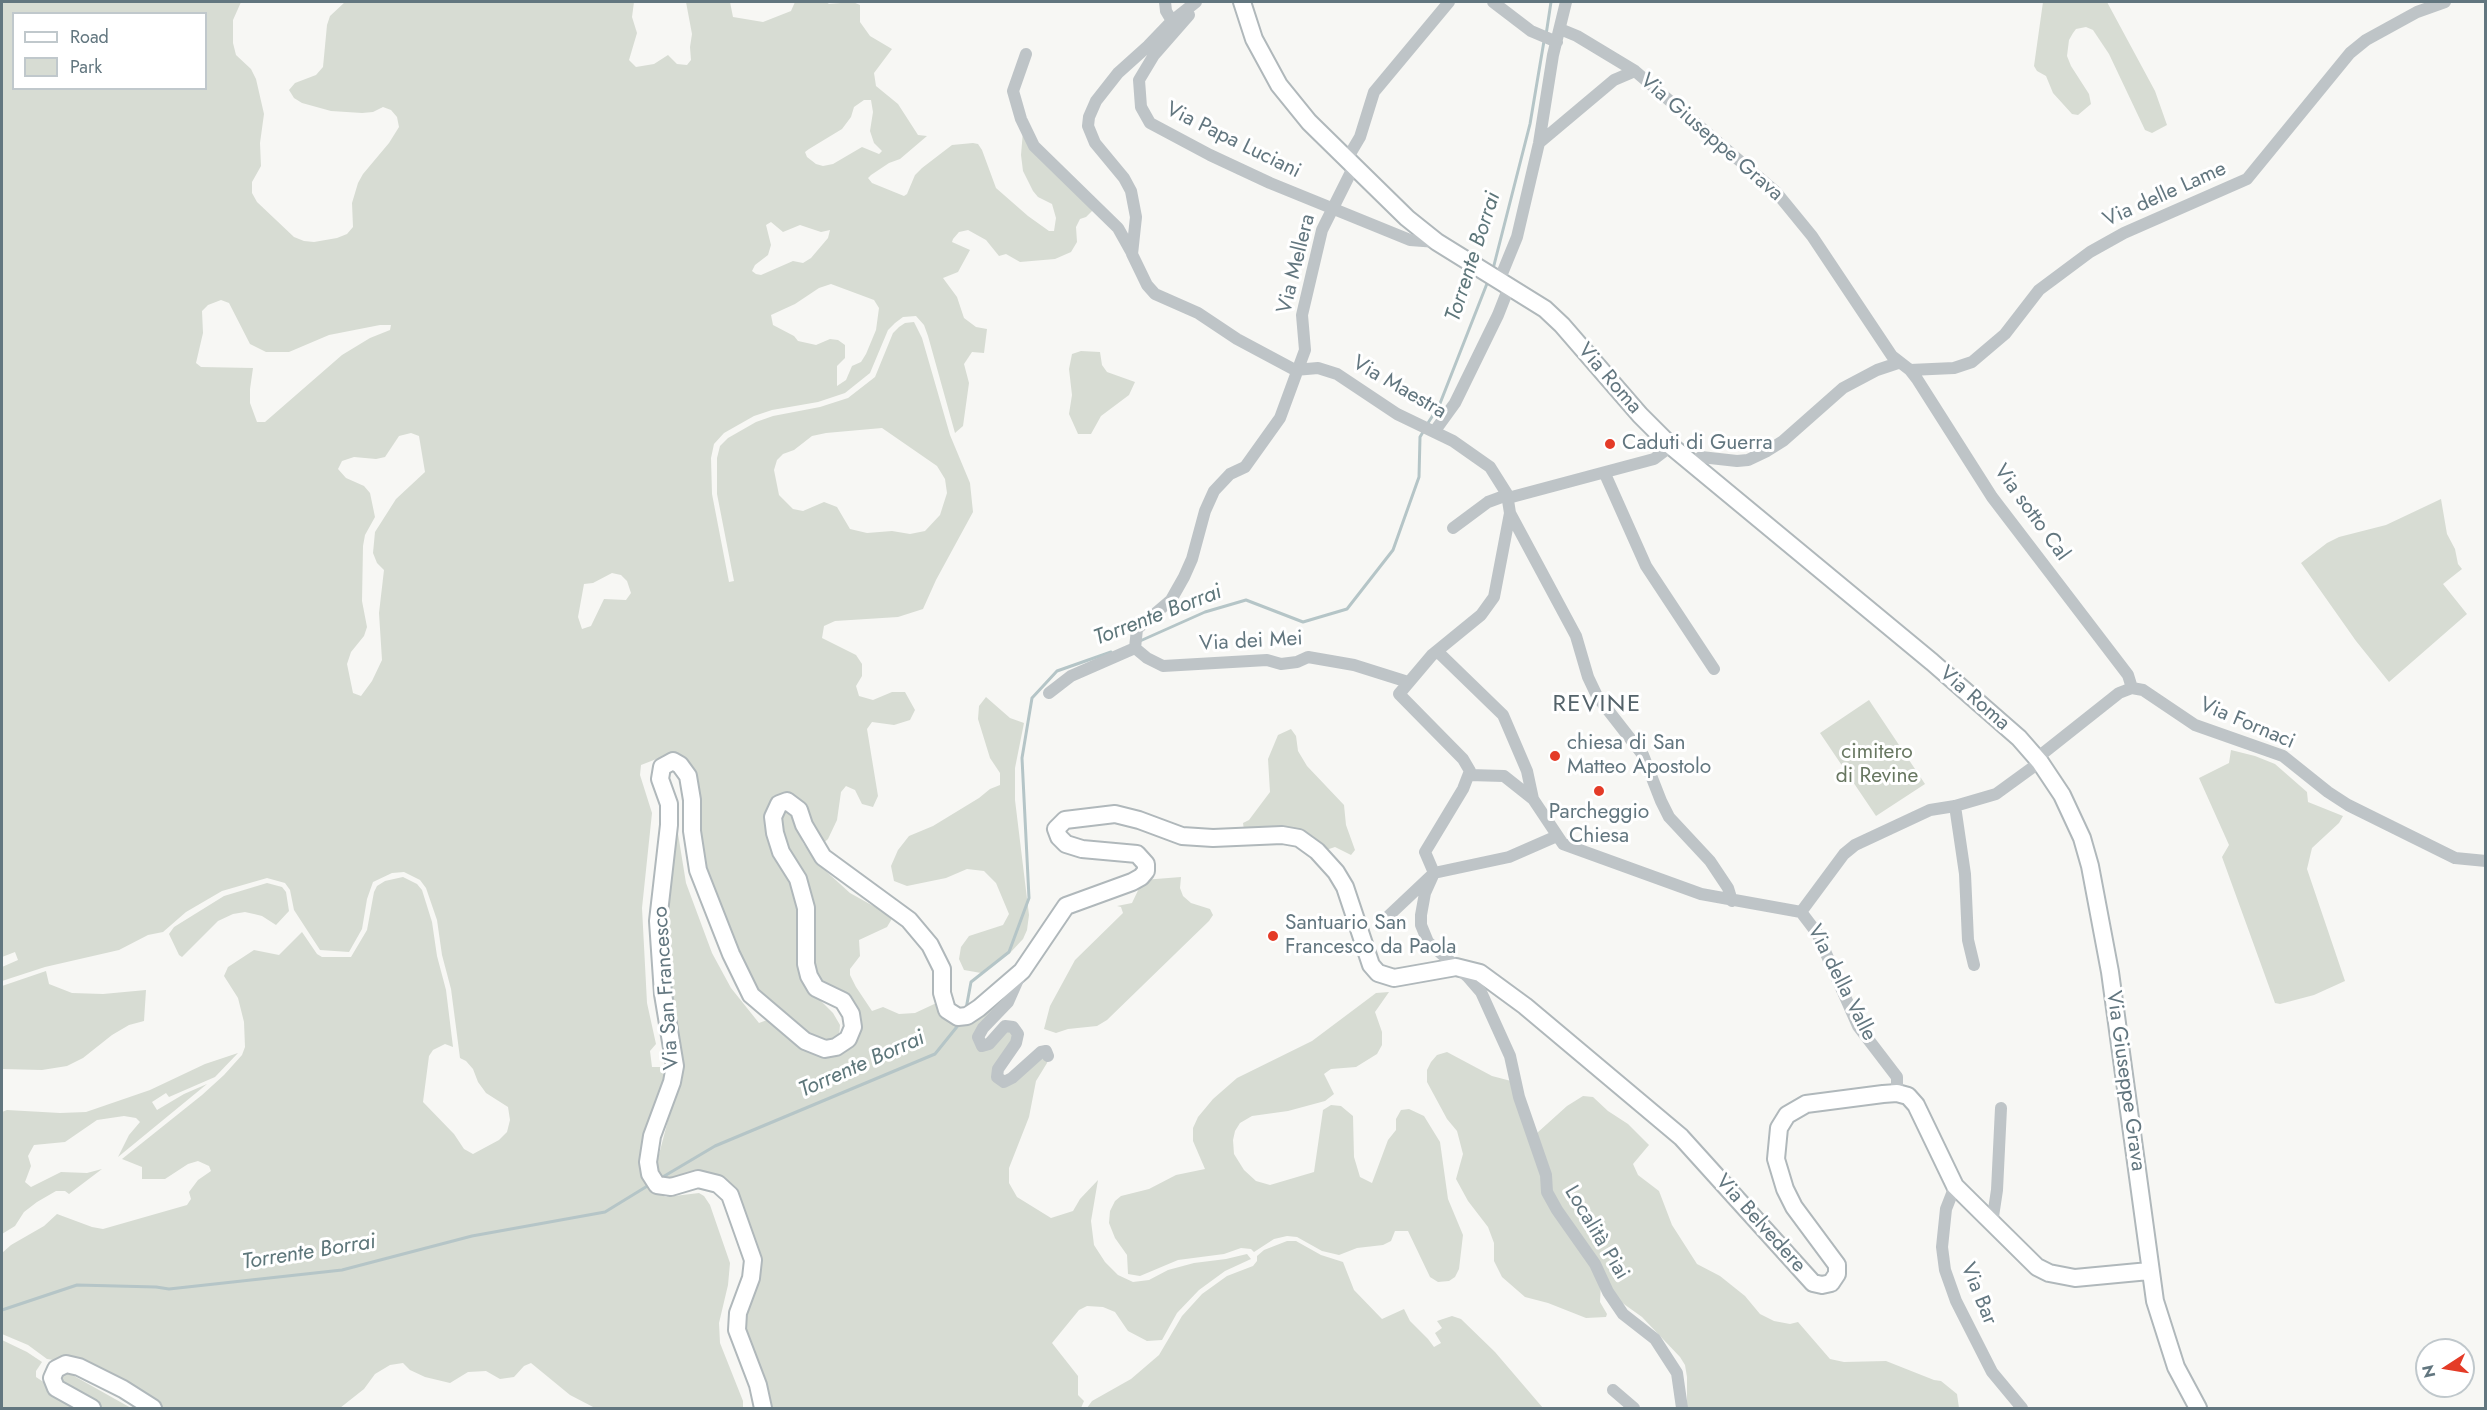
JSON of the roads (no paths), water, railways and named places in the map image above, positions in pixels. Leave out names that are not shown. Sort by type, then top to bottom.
[{"type":"street","points":[[1165,2],[1166,12],[1172,21]]},
{"type":"street","points":[[1132,254],[1136,217],[1131,190],[1095,143],[1089,126],[1089,117],[1096,101],[1118,73],[1172,21],[1196,2]]},
{"type":"street","name":"Via Papa Luciani","points":[[1203,2],[1154,56],[1139,80],[1141,107],[1149,123],[1270,183],[1410,240],[1437,242]]},
{"type":"street","name":"Via Roma","points":[[1242,2],[1254,39],[1279,85],[1309,122],[1413,224],[1476,268],[1545,309],[1562,325],[1640,415],[1671,446],[1932,662],[2019,738],[2038,760]]},
{"type":"street","name":"Via Mellera","points":[[1136,644],[1137,629],[1171,600],[1192,559],[1205,511],[1214,491],[1230,474],[1245,467],[1280,418],[1305,350],[1302,315],[1322,230],[1351,163],[1374,92],[1449,2]]},
{"type":"street","name":"Via Giuseppe Grava","points":[[1493,2],[1531,31],[1555,37],[1577,36],[1635,71],[1776,192],[1812,236],[1874,332],[1898,363]]},
{"type":"street","points":[[1432,431],[1455,403],[1498,315],[1501,282],[1517,237],[1539,143],[1555,37],[1566,2]]},
{"type":"street","name":"Via delle Lame","points":[[1910,370],[1954,368],[1972,362],[2005,334],[2039,290],[2090,252],[2124,233],[2247,179],[2350,53],[2367,40],[2417,12],[2445,2]]},
{"type":"street","name":"Via Maestra","points":[[1026,54],[1013,91],[1034,146],[1118,228],[1147,285],[1155,294],[1198,313],[1262,353],[1298,369],[1318,368],[1337,374],[1397,414],[1453,441],[1490,467],[1508,496],[1510,513],[1576,636],[1588,677],[1597,696],[1643,755],[1660,801],[1670,817],[1710,861],[1728,888],[1732,901]]},
{"type":"street","points":[[1539,143],[1614,80],[1635,71]]},
{"type":"street","points":[[1692,464],[1701,457],[1748,460],[1767,451],[1783,441],[1843,388],[1877,370],[1898,363]]},
{"type":"street","name":"Via sotto Cal","points":[[1898,363],[1910,370],[1992,497],[2128,675],[2133,688]]},
{"type":"street","points":[[1453,528],[1488,502],[1605,474],[1654,459],[1671,446]]},
{"type":"street","points":[[1605,474],[1646,566],[1714,669]]},
{"type":"street","points":[[1456,967],[1428,942],[1421,925],[1425,893],[1434,873],[1425,852],[1469,775],[1469,766],[1399,694],[1437,651],[1480,615],[1494,597],[1510,513]]},
{"type":"street","points":[[1049,693],[1071,676],[1136,644]]},
{"type":"street","name":"Via dei Mei","points":[[1136,644],[1147,658],[1163,666],[1267,660],[1281,664],[1297,662],[1308,657],[1354,665],[1408,682]]},
{"type":"street","points":[[1437,651],[1503,715],[1527,771],[1533,799]]},
{"type":"street","points":[[1801,912],[1844,854],[1854,845],[1930,810],[1955,806],[1996,794],[2119,693],[2133,688]]},
{"type":"street","name":"Via Fornaci","points":[[2133,688],[2148,692],[2195,725],[2283,756],[2348,805],[2456,858],[2486,861]]},
{"type":"street","name":"Via Giuseppe Grava","points":[[2038,760],[2062,795],[2078,830],[2090,866],[2099,903],[2149,1270],[2162,1330],[2176,1367],[2198,1408]]},
{"type":"street","name":"Via San Francesco","points":[[763,1408],[758,1385],[736,1330],[738,1313],[751,1278],[753,1260],[730,1195],[718,1184],[698,1179],[671,1187],[657,1185],[649,1168],[652,1136],[672,1082],[675,1066],[663,994],[658,921],[669,825],[669,804],[660,779],[662,767],[673,761],[680,765],[688,776],[692,800],[692,831],[698,870],[731,954],[751,995],[806,1041],[825,1048],[836,1047],[848,1039],[853,1027],[851,1014],[843,1002],[816,988],[809,976],[806,964],[806,908],[798,879],[781,852],[775,833],[773,817],[779,804],[787,801],[799,810],[804,825],[823,857],[909,920],[930,945],[942,969],[942,993],[947,1010],[962,1017],[1022,971],[1066,906],[1132,882],[1146,871],[1146,864],[1137,854],[1082,849],[1066,844],[1059,837],[1056,829],[1065,820],[1115,814],[1182,836],[1213,838],[1282,835],[1299,838],[1328,861],[1345,887],[1371,965],[1378,973],[1394,978],[1456,967]]},
{"type":"street","points":[[1381,923],[1434,873],[1509,857],[1557,836],[1533,799],[1504,776],[1469,775]]},
{"type":"street","points":[[1955,806],[1965,874],[1968,940],[1974,964]]},
{"type":"street","name":"Via della Valle","points":[[1557,836],[1563,844],[1589,856],[1701,894],[1801,912],[1817,933],[1858,1026],[1897,1077],[1897,1093]]},
{"type":"street","name":"Via Belvedere","points":[[1456,967],[1480,973],[1525,1006],[1681,1137],[1813,1283],[1831,1284],[1837,1274],[1837,1264],[1794,1207],[1785,1189],[1776,1159],[1779,1128],[1787,1115],[1806,1104],[1897,1093]]},
{"type":"street","name":"Località Piai","points":[[1456,967],[1481,992],[1510,1056],[1519,1096],[1546,1176],[1547,1192],[1595,1264],[1608,1292],[1623,1314],[1654,1339],[1677,1373],[1682,1408]]},
{"type":"street","points":[[1022,971],[1008,1002],[983,1028],[978,1037],[982,1046],[989,1044],[1005,1026],[1013,1027],[1018,1034],[1016,1043],[998,1069],[997,1077],[1004,1082],[1012,1078],[1041,1052],[1046,1051],[1048,1056]]},
{"type":"street","points":[[1897,1093],[1908,1096],[1916,1105],[1955,1186],[2037,1267],[2049,1273],[2075,1278],[2149,1270]]},
{"type":"street","points":[[1992,1223],[1997,1190],[2001,1108]]},
{"type":"street","name":"Via Bar","points":[[1955,1186],[1946,1209],[1942,1247],[1945,1270],[1956,1301],[1992,1372],[2021,1407]]},
{"type":"street","points":[[92,1408],[56,1388],[52,1378],[56,1369],[66,1364],[79,1367],[123,1389],[153,1408]]},
{"type":"street","points":[[1613,1390],[1634,1408]]},
{"type":"waterway","name":"Torrente Borrai","points":[[1546,35],[1551,2]]},
{"type":"waterway","name":"Torrente Borrai","points":[[1493,269],[1530,124],[1544,41]]},
{"type":"waterway","name":"Torrente Borrai","points":[[1426,426],[1439,406],[1488,281]]},
{"type":"waterway","name":"Torrente Borrai","points":[[1140,641],[1205,612],[1246,600],[1303,622],[1347,609],[1393,550],[1419,477],[1420,437],[1423,432]]},
{"type":"waterway","name":"Torrente Borrai","points":[[966,1009],[971,982],[1009,952],[1029,898],[1022,758],[1032,698],[1057,671],[1111,652]]},
{"type":"waterway","name":"Torrente Borrai","points":[[661,1178],[715,1146],[935,1054],[960,1023]]},
{"type":"waterway","name":"Torrente Borrai","points":[[2,1310],[77,1285],[169,1289],[342,1270],[472,1236],[605,1212],[649,1185]]},
{"type":"place","name":"Caduti di Guerra","points":[[1610,444]]},
{"type":"place","name":"chiesa di San Matteo Apostolo","points":[[1555,756]]},
{"type":"place","name":"Parcheggio Chiesa","points":[[1599,791]]},
{"type":"place","name":"Santuario San Francesco da Paola","points":[[1273,936]]},
{"type":"district","name":"REVINE","points":[[1597,705]]},
{"type":"park label","name":"cimitero di Revine","points":[[1877,765]]}]
